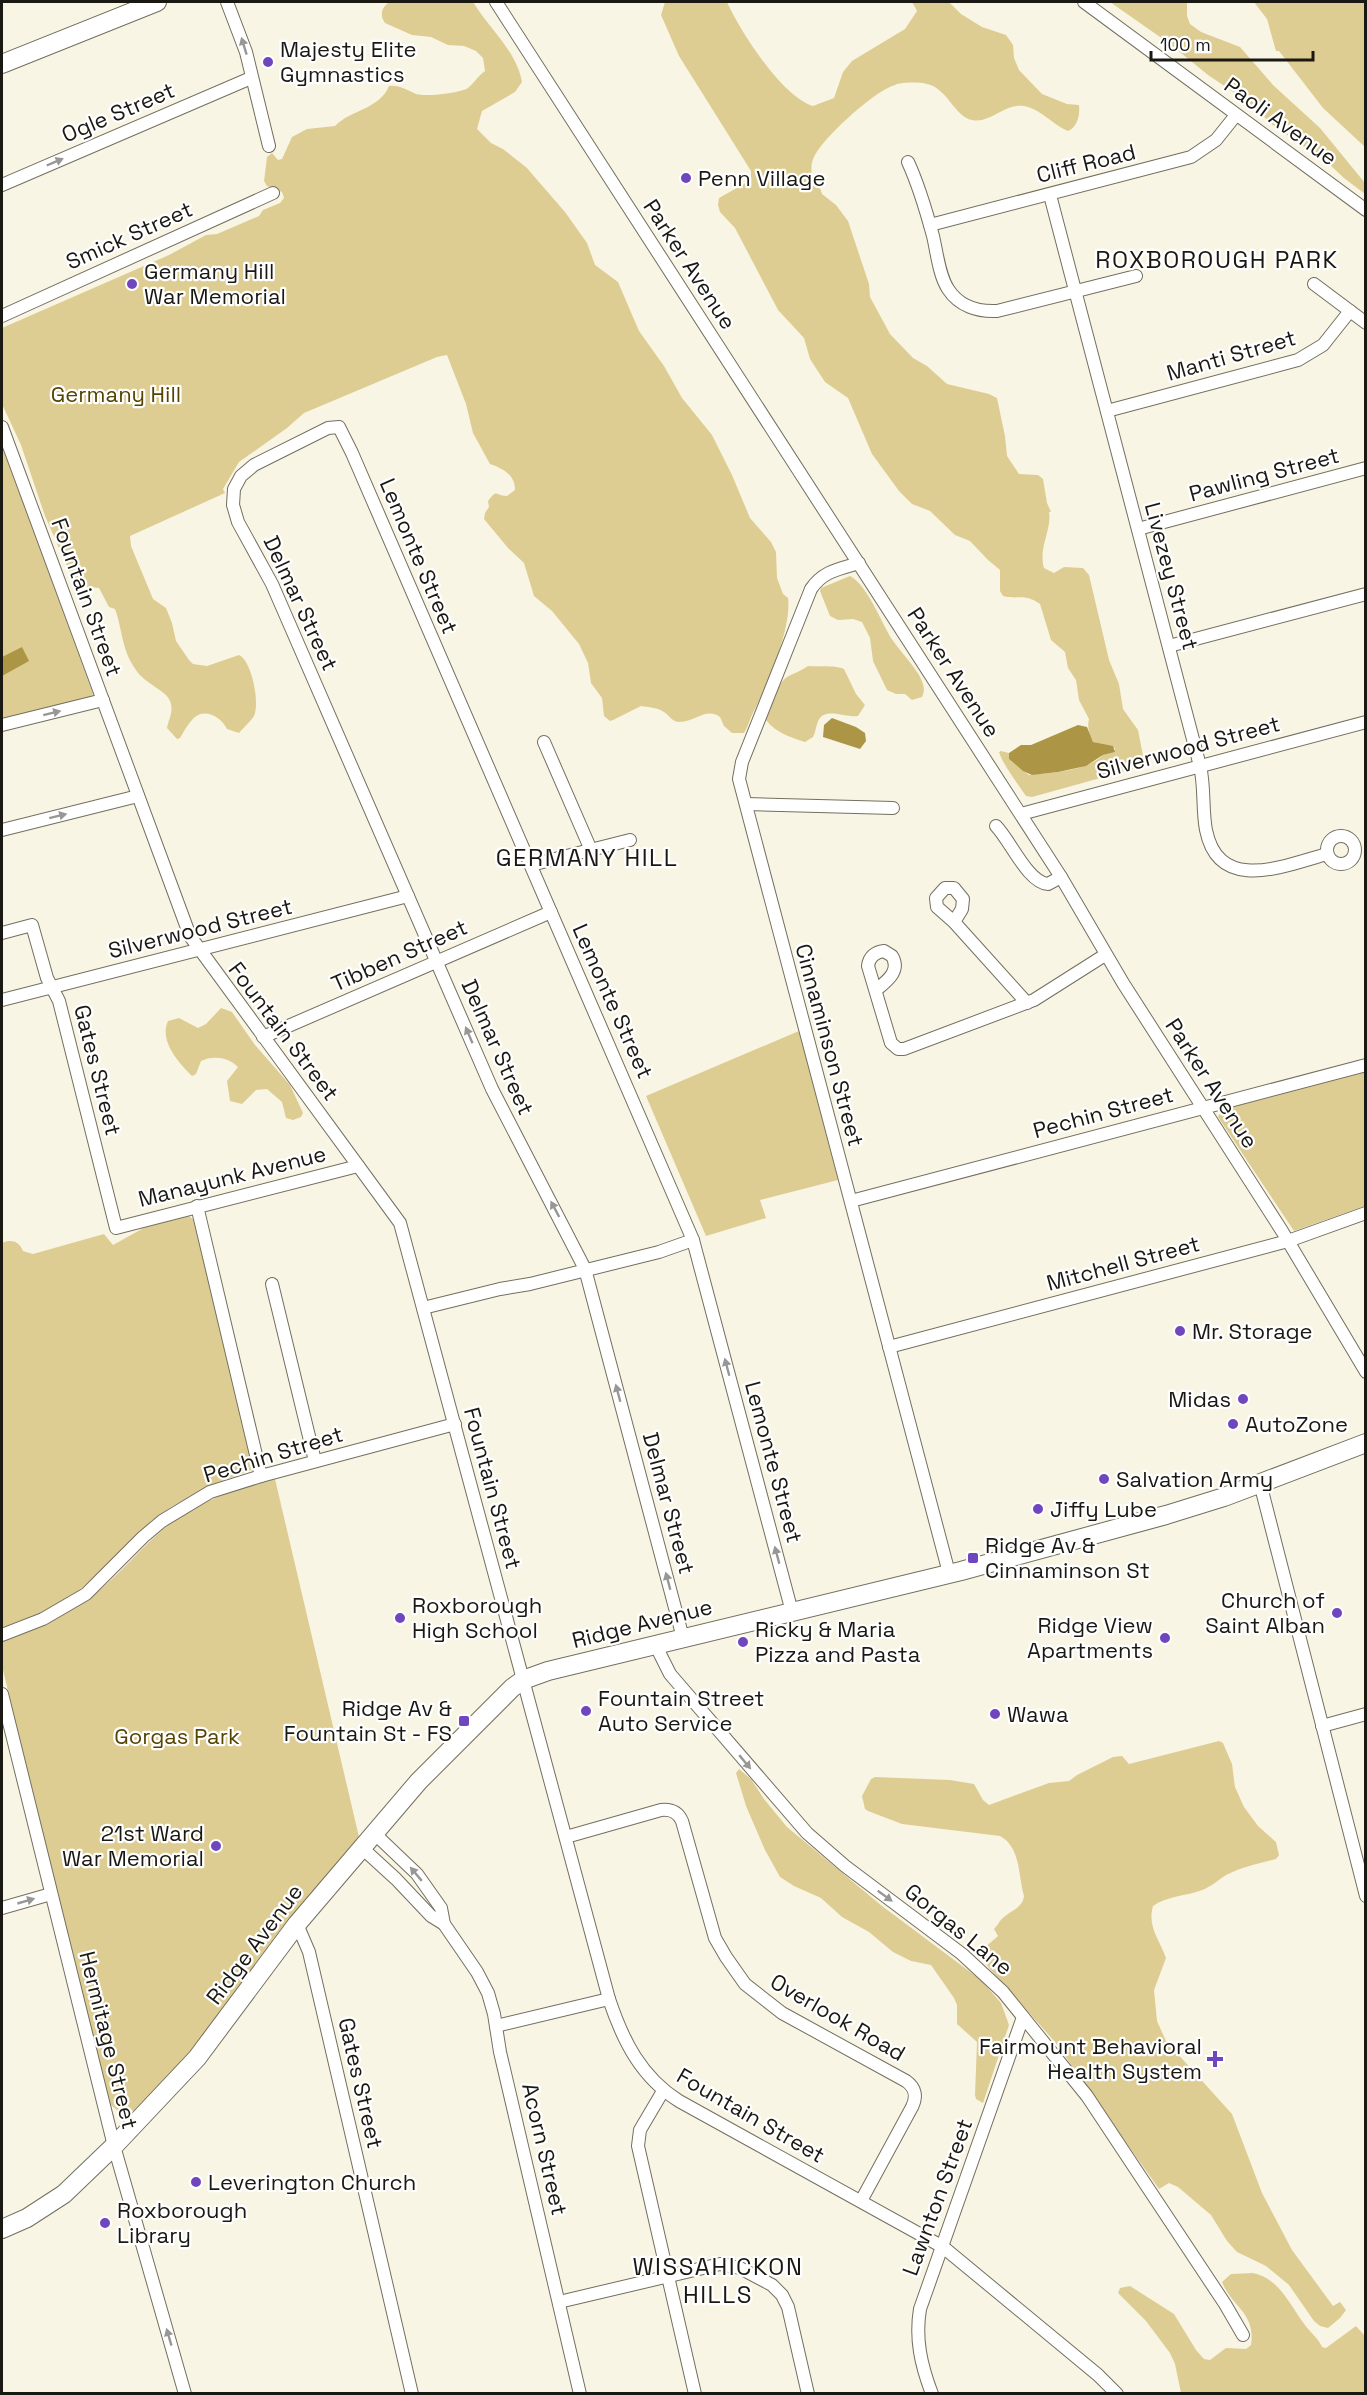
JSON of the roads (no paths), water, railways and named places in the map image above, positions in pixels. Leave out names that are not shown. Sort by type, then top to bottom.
[{"type":"main road","points":[[2,64],[157,2]]},
{"type":"main road","name":"Ridge Avenue","points":[[2,2229],[27,2218],[64,2194],[114,2146],[197,2058],[297,1924],[361,1847],[430,1769],[499,1700],[523,1680],[548,1671],[949,1573],[1166,1515],[1260,1483],[1365,1443]]},
{"type":"street","points":[[227,2],[246,52],[269,146]]},
{"type":"street","name":"Parker Avenue","points":[[496,2],[1061,877],[1105,955],[1288,1241],[1365,1372]]},
{"type":"street","name":"Paoli Avenue","points":[[1084,2],[1365,210]]},
{"type":"street","name":"Ogle Street","points":[[2,185],[251,78]]},
{"type":"street","name":"Cliff Road","points":[[930,225],[1191,157],[1209,147],[1236,115]]},
{"type":"street","points":[[908,162],[921,191],[944,282],[953,296],[967,306],[983,311],[997,311],[1136,276]]},
{"type":"street","name":"Smick Street","points":[[2,316],[273,193]]},
{"type":"street","name":"Livezey Street","points":[[1050,195],[1200,766],[1204,783],[1207,833],[1212,848],[1228,864],[1244,871],[1261,872],[1327,854]]},
{"type":"street","points":[[1314,284],[1365,323]]},
{"type":"street","name":"Manti Street","points":[[1107,411],[1298,360],[1323,345],[1350,311]]},
{"type":"street","name":"Fountain Street","points":[[2,427],[190,936],[198,950],[397,1217],[455,1424],[609,1999],[622,2036],[630,2051],[651,2080],[663,2091],[943,2247],[1098,2375],[1117,2394]]},
{"type":"street","name":"Delmar Street","points":[[339,427],[320,430],[261,460],[241,476],[234,489],[233,505],[238,522],[272,584],[492,1089],[585,1269],[683,1638]]},
{"type":"street","name":"Lemonte Street","points":[[339,427],[693,1240],[792,1612]]},
{"type":"street","name":"Pawling Street","points":[[1138,529],[1365,468]]},
{"type":"street","name":"Cinnaminson Street","points":[[859,563],[827,573],[817,580],[811,589],[742,762],[739,779],[949,1573]]},
{"type":"street","points":[[1169,646],[1365,594]]},
{"type":"street","points":[[2,725],[103,700]]},
{"type":"street","name":"Silverwood Street","points":[[1021,814],[1365,722]]},
{"type":"street","points":[[544,742],[591,850]]},
{"type":"street","points":[[2,830],[138,796]]},
{"type":"street","points":[[746,804],[860,812],[893,808]]},
{"type":"street","points":[[996,826],[1004,834],[1025,867],[1040,883],[1048,884],[1061,877]]},
{"type":"street","points":[[531,865],[630,840]]},
{"type":"street","name":"Silverwood Street","points":[[2,1000],[408,896]]},
{"type":"street","name":"Tibben Street","points":[[263,1037],[551,912]]},
{"type":"street","points":[[954,922],[1026,1003]]},
{"type":"street","name":"Gates Street","points":[[2,933],[32,925],[46,978],[59,1001],[116,1228]]},
{"type":"street","points":[[876,990],[891,1043],[901,1049],[1026,1003],[1105,955]]},
{"type":"street","name":"Pechin Street","points":[[851,1201],[1365,1065]]},
{"type":"street","name":"Manayunk Avenue","points":[[116,1228],[358,1166]]},
{"type":"street","points":[[197,1206],[261,1476]]},
{"type":"street","name":"Mitchell Street","points":[[889,1347],[1288,1241],[1365,1213]]},
{"type":"street","points":[[423,1308],[659,1252],[693,1240]]},
{"type":"street","points":[[272,1284],[315,1461]]},
{"type":"street","name":"Pechin Street","points":[[2,1635],[43,1619],[86,1594],[143,1537],[183,1507],[210,1492],[455,1424]]},
{"type":"street","points":[[1260,1483],[1365,1896]]},
{"type":"street","name":"Gorgas Lane","points":[[656,1644],[670,1674],[807,1833],[845,1866],[980,1969],[1003,1992],[1102,2118],[1225,2304],[1243,2336]]},
{"type":"street","name":"Hermitage Street","points":[[2,1694],[114,2146],[185,2394]]},
{"type":"street","points":[[1322,1726],[1365,1714]]},
{"type":"street","name":"Overlook Road","points":[[566,1836],[661,1810],[674,1812],[682,1821],[715,1938],[745,1984],[774,2008],[906,2081],[915,2092],[912,2107],[861,2201]]},
{"type":"street","name":"Acorn Street","points":[[374,1833],[417,1874],[441,1908],[444,1924],[483,1983],[492,2003],[500,2052],[580,2394]]},
{"type":"street","name":"Acorn Street","points":[[361,1847],[431,1916],[444,1924]]},
{"type":"street","points":[[2,1908],[51,1894]]},
{"type":"street","name":"Gates Street","points":[[297,1924],[309,1952],[412,2394]]},
{"type":"street","points":[[496,2026],[609,1999]]},
{"type":"street","name":"Lawnton Street","points":[[932,2394],[919,2355],[918,2319],[923,2299],[1023,2017]]},
{"type":"street","points":[[663,2091],[640,2130],[638,2146],[695,2394]]},
{"type":"street","points":[[559,2302],[727,2264],[740,2268],[765,2281],[782,2295],[788,2307],[808,2394]]},
{"type":"place","name":"Majesty Elite Gymnastics","points":[[268,62]]},
{"type":"place","name":"Penn Village","points":[[686,178]]},
{"type":"place","name":"Germany Hill War Memorial","points":[[132,284]]},
{"type":"place","name":"Mr. Storage","points":[[1180,1331]]},
{"type":"place","name":"Midas","points":[[1243,1399]]},
{"type":"place","name":"AutoZone","points":[[1233,1424]]},
{"type":"place","name":"Salvation Army","points":[[1104,1479]]},
{"type":"place","name":"Jiffy Lube","points":[[1038,1509]]},
{"type":"place","name":"Ridge Av & Cinnaminson St","points":[[973,1558]]},
{"type":"place","name":"Church of Saint Alban","points":[[1337,1613]]},
{"type":"place","name":"Roxborough High School","points":[[400,1618]]},
{"type":"place","name":"Ridge View Apartments","points":[[1165,1638]]},
{"type":"place","name":"Ricky & Maria Pizza and Pasta","points":[[743,1642]]},
{"type":"place","name":"Fountain Street Auto Service","points":[[586,1711]]},
{"type":"place","name":"Wawa","points":[[995,1714]]},
{"type":"place","name":"Ridge Av & Fountain St - FS","points":[[464,1721]]},
{"type":"place","name":"21st Ward War Memorial","points":[[216,1846]]},
{"type":"place","name":"Fairmount Behavioral Health System","points":[[1215,2059]]},
{"type":"place","name":"Leverington Church","points":[[196,2182]]},
{"type":"place","name":"Roxborough Library","points":[[105,2223]]},
{"type":"district","name":"ROXBOROUGH PARK","points":[[1217,259]]},
{"type":"district","name":"GERMANY HILL","points":[[587,857]]},
{"type":"district","name":"WISSAHICKON HILLS","points":[[718,2280]]},
{"type":"park label","name":"Germany Hill","points":[[116,394]]},
{"type":"park label","name":"Gorgas Park","points":[[177,1736]]}]
